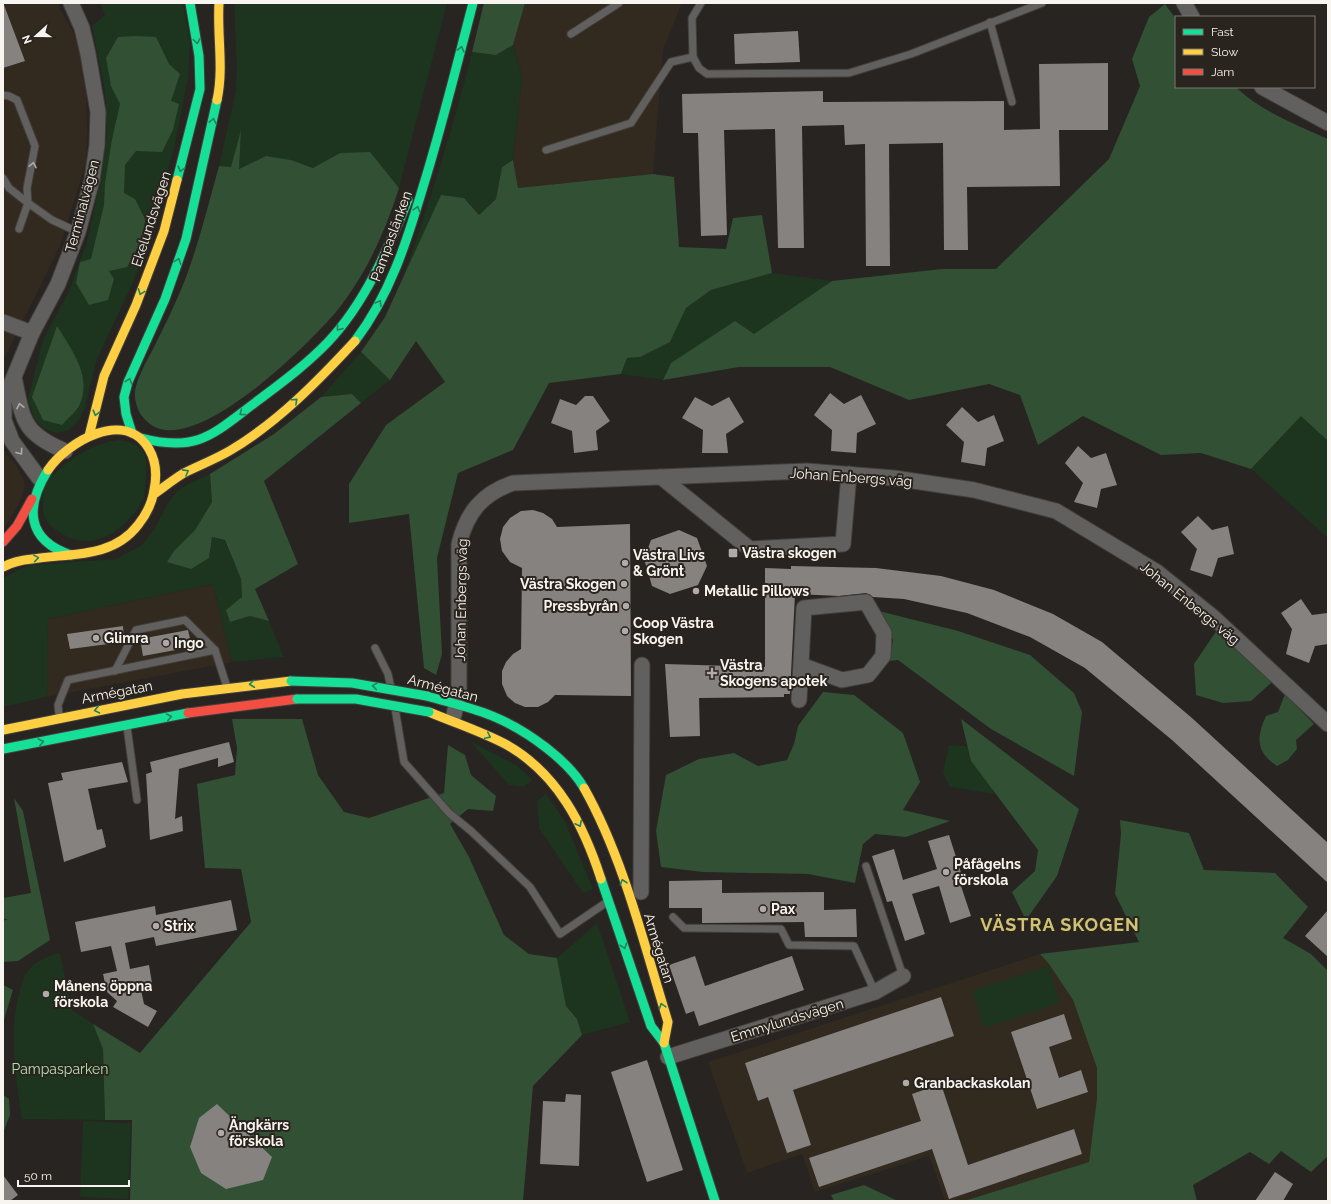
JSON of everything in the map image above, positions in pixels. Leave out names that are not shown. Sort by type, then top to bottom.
[{"type":"street","name":"Terminalvägen","points":[[39,478],[12,441],[4,420],[4,401],[32,333],[58,284],[78,232],[92,180],[97,145],[98,112],[82,28],[71,3]]},
{"type":"street","name":"Ekelundsvägen","points":[[89,436],[104,376],[136,305],[164,231],[197,104],[200,89],[199,56],[190,3]]},
{"type":"street","points":[[132,433],[124,397],[128,382],[165,299],[186,239],[215,114],[219,92],[221,58],[219,3]]},
{"type":"street","name":"Pampaslänken","points":[[154,494],[183,474],[231,450],[254,434],[290,406],[322,377],[356,340],[386,291],[406,247],[473,3]]},
{"type":"street","points":[[1184,3],[1191,16]]},
{"type":"street","points":[[1264,88],[1328,123]]},
{"type":"street","name":"Pampaslänken","points":[[141,438],[172,444],[188,444],[204,438],[236,418],[316,354],[342,325],[364,290],[393,233],[410,194]]},
{"type":"street","points":[[3,322],[32,333]]},
{"type":"street","points":[[14,378],[22,417],[29,429],[45,443],[65,451]]},
{"type":"street","points":[[3,567],[39,557],[71,555],[105,550],[116,546],[125,540],[138,526],[148,511],[154,494],[157,474],[155,463],[148,448],[141,438],[132,433],[103,431],[77,441],[49,463],[39,478],[32,499],[30,512],[37,533],[46,543],[71,555]]},
{"type":"street","name":"Johan Enbergs väg","points":[[452,722],[457,706],[459,690],[459,544],[467,521],[486,496],[500,488],[513,484],[661,476],[807,471],[894,478],[974,490],[1056,511],[1157,572],[1213,617],[1328,724]]},
{"type":"street","points":[[661,476],[747,554],[843,544],[848,474]]},
{"type":"street","points":[[3,542],[17,526],[32,499]]},
{"type":"street","points":[[799,700],[804,608],[866,602],[884,633],[883,656],[868,675],[842,680],[801,665]]},
{"type":"street","points":[[641,892],[642,665]]},
{"type":"street","name":"Armégatan","points":[[3,749],[60,728],[124,715],[226,687],[291,681],[352,683],[427,696],[497,718],[531,737],[557,757],[580,781],[597,812],[631,904],[668,1022],[666,1050]]},
{"type":"street","name":"Armégatan","points":[[3,730],[60,728],[124,715],[182,714],[297,700],[356,699],[429,712],[485,734],[518,752],[546,775],[567,801],[586,838],[651,1026],[666,1050],[715,1201]]},
{"type":"street","name":"Emmylundsvägen","points":[[666,1050],[875,992],[902,976]]},
{"type":"lane","points":[[571,34],[619,3]]},
{"type":"lane","points":[[701,3],[692,18],[693,57],[699,68],[707,74],[849,73],[911,54],[1042,3]]},
{"type":"lane","points":[[990,22],[1012,102]]},
{"type":"lane","points":[[546,150],[632,123],[671,62],[693,57]]},
{"type":"lane","points":[[3,95],[10,96],[17,100],[35,146],[28,188],[28,203],[19,229]]},
{"type":"lane","points":[[3,178],[8,188],[28,203],[52,220],[78,232]]},
{"type":"lane","points":[[115,671],[136,630],[185,620],[215,650],[226,687]]},
{"type":"lane","points":[[374,648],[388,674],[404,762],[449,813],[471,831],[530,887],[560,934],[608,900]]},
{"type":"lane","points":[[60,728],[58,704],[68,680],[215,650]]},
{"type":"lane","points":[[124,715],[137,800]]},
{"type":"lane","points":[[866,866],[902,976]]},
{"type":"lane","points":[[673,917],[684,928],[781,929],[789,945],[854,946],[875,992]]},
{"type":"shaded area","points":[[3,3],[57,3],[75,36],[81,60],[86,93],[87,130],[86,163],[60,246],[3,361]]},
{"type":"shaded area","points":[[525,3],[682,3],[663,50],[653,174],[518,188],[513,160],[522,76],[513,45]]},
{"type":"shaded area","points":[[3,450],[16,465],[23,478],[25,486],[22,498],[3,531]]},
{"type":"shaded area","points":[[213,584],[232,662],[47,697],[48,619]]},
{"type":"shaded area","name":"Granbackaskolan","points":[[1040,954],[1049,964],[1073,1000],[1097,1068],[1097,1098],[1089,1162],[964,1201],[945,1201],[929,1156],[815,1192],[802,1154],[747,1173],[708,1062]]},
{"type":"green space","points":[[100,3],[183,3],[190,42],[188,78],[174,149],[163,185],[153,195],[157,215],[135,278],[97,359],[85,407],[78,421],[69,430],[56,433],[44,429],[34,419],[28,399],[43,340],[69,291],[87,242],[101,177],[107,135],[105,91],[92,26],[105,15]]},
{"type":"green space","points":[[234,3],[447,3],[399,188],[387,173],[340,153],[313,168],[291,160],[266,156],[238,169],[241,133],[231,167],[219,166],[236,90],[237,66]]},
{"type":"green space","points":[[484,3],[525,3],[513,45],[496,55],[472,52]]},
{"type":"green space","points":[[1165,4],[1175,18],[1175,88],[1237,88],[1267,110],[1328,139],[1328,441],[1301,416],[1251,469],[1201,453],[1161,455],[1083,416],[1038,445],[1020,395],[989,384],[909,400],[830,367],[739,367],[663,380],[671,363],[735,321],[754,334],[832,281],[942,269],[996,269],[1109,159],[1140,86],[1132,59],[1149,17]]},
{"type":"green space","points":[[118,37],[156,37],[169,64],[180,74],[171,101],[179,104],[173,130],[162,152],[136,151],[125,165],[124,193],[135,199],[145,219],[143,238],[127,267],[109,271],[114,279],[108,300],[89,305],[76,283],[80,262],[91,259],[104,205],[105,183],[112,139],[120,104],[111,86],[106,58]]},
{"type":"green space","points":[[513,45],[522,76],[513,160],[502,168],[496,199],[479,215],[464,198],[403,278],[440,166],[472,52],[496,55]]},
{"type":"green space","points":[[241,130],[239,169],[266,156],[291,160],[313,168],[340,153],[370,152],[399,188],[381,238],[356,284],[336,312],[302,348],[251,392],[224,410],[197,424],[173,430],[153,426],[143,418],[138,410],[135,392],[138,379],[174,307],[187,274],[199,239],[219,166],[231,167]]},
{"type":"green space","points":[[513,160],[518,188],[653,174],[674,177],[679,247],[726,249],[733,218],[762,215],[772,273],[711,290],[686,308],[670,342],[640,357],[627,358],[621,374],[549,383],[513,450],[458,473],[437,558],[442,654],[436,675],[424,668],[409,514],[349,523],[349,484],[386,425],[445,382],[416,341],[390,380],[361,352],[385,317],[441,195],[464,198],[479,215],[496,199],[502,167]]},
{"type":"green space","points":[[772,273],[832,281],[754,334],[671,363],[663,380],[621,374],[627,358],[640,357],[670,342],[686,307],[711,290]]},
{"type":"green space","points":[[57,326],[79,364],[84,385],[83,396],[79,406],[62,425],[43,420],[32,397]]},
{"type":"green space","points":[[361,352],[390,380],[361,403],[352,394],[321,397]]},
{"type":"green space","points":[[352,394],[361,403],[264,481],[298,564],[255,589],[269,621],[250,616],[230,622],[226,610],[242,597],[241,579],[225,540],[212,537],[209,558],[191,569],[167,562],[174,551],[195,530],[212,502],[210,474],[274,434],[321,397]]},
{"type":"green space","points":[[1301,415],[1328,441],[1328,538],[1251,469]]},
{"type":"green space","points":[[118,440],[136,445],[141,449],[145,456],[147,470],[145,491],[144,497],[137,509],[130,519],[120,527],[99,539],[88,541],[76,540],[56,530],[46,519],[44,514],[44,484],[60,468],[78,455],[96,445]]},
{"type":"green space","points":[[210,474],[212,502],[195,530],[174,551],[209,558],[212,537],[225,540],[241,579],[242,597],[230,622],[251,616],[269,621],[284,657],[232,662],[213,584],[48,619],[47,697],[3,707],[3,578],[29,565],[116,559],[142,545],[155,528],[168,503],[177,491]]},
{"type":"green space","points":[[879,611],[958,631],[1030,655],[1074,693],[1082,712],[1074,776],[991,729],[898,660],[889,661],[893,640]]},
{"type":"green space","points":[[1219,627],[1272,682],[1251,701],[1223,703],[1196,695],[1194,664]]},
{"type":"green space","points":[[823,692],[854,695],[903,733],[920,782],[903,810],[950,821],[906,837],[875,834],[863,844],[855,883],[808,874],[703,872],[661,867],[656,831],[666,775],[699,759],[734,753],[758,766],[787,760],[794,744],[798,726]]},
{"type":"green space","points":[[1285,694],[1314,724],[1296,740],[1297,749],[1288,760],[1277,766],[1265,755],[1260,744],[1260,738],[1266,716],[1278,712]]},
{"type":"green space","points":[[232,719],[302,719],[318,775],[344,812],[369,818],[444,793],[448,745],[465,755],[471,775],[496,796],[493,811],[468,809],[450,824],[469,857],[504,935],[529,954],[557,958],[566,1006],[577,1019],[582,1035],[533,1086],[523,1201],[130,1201],[132,1120],[105,1120],[103,1049],[93,1024],[140,1053],[251,922],[241,869],[205,868],[197,784],[235,775],[237,748]]},
{"type":"green space","points":[[961,719],[1079,809],[1057,876],[1026,920],[1012,892],[1035,871],[1038,850],[971,761]]},
{"type":"green space","points":[[470,741],[516,765],[533,780],[523,787],[509,785]]},
{"type":"green space","points":[[949,745],[966,746],[983,761],[994,794],[950,787],[943,773]]},
{"type":"green space","points":[[546,794],[565,821],[593,889],[583,893],[539,828],[537,801]]},
{"type":"green space","points":[[14,798],[23,811],[50,940],[18,961],[3,962],[3,921],[8,919],[3,919],[3,898],[31,893]]},
{"type":"green space","points":[[1120,820],[1189,833],[1204,870],[1275,873],[1308,907],[1283,938],[1311,954],[1328,971],[1328,1156],[1311,1172],[1281,1151],[1269,1164],[1250,1152],[1193,1185],[1197,1201],[964,1201],[1089,1162],[1097,1098],[1097,1068],[1073,1000],[1049,964],[1040,954],[1139,942],[1115,894],[1121,834]]},
{"type":"green space","points":[[597,923],[630,1022],[582,1035],[577,1019],[566,1006],[557,958]]},
{"type":"green space","name":"Pampasparken","points":[[60,953],[72,1010],[93,1024],[103,1049],[105,1120],[22,1119],[14,1053],[14,1019],[17,1003],[23,979],[28,970],[40,960]]},
{"type":"green space","points":[[1048,966],[1060,1003],[984,1028],[972,991]]},
{"type":"green space","points":[[3,985],[13,990],[3,1023]]},
{"type":"green space","points":[[3,1095],[9,1099],[10,1115],[3,1133]]},
{"type":"green space","points":[[83,1121],[131,1123],[128,1199],[80,1197]]},
{"type":"green space","points":[[864,1185],[898,1201],[834,1201],[831,1195]]},
{"type":"building","points":[[3,5],[25,61],[3,68]]},
{"type":"building","points":[[798,31],[800,62],[735,64],[734,34]]},
{"type":"building","points":[[1108,63],[1108,130],[1059,130],[1060,186],[967,187],[968,250],[944,250],[943,143],[889,144],[890,266],[866,266],[865,144],[845,145],[844,125],[802,126],[804,248],[778,248],[775,129],[724,130],[727,235],[701,236],[698,133],[683,133],[682,94],[823,91],[823,102],[1004,101],[1004,130],[1040,129],[1039,64]]},
{"type":"building","points":[[830,393],[844,404],[861,395],[876,424],[857,433],[856,453],[831,451],[832,430],[814,415]]},
{"type":"building","points":[[585,396],[593,396],[610,421],[596,431],[598,450],[574,453],[572,431],[551,423],[560,399],[576,405]]},
{"type":"building","points":[[695,397],[712,406],[729,397],[744,422],[726,434],[728,453],[702,453],[703,430],[682,418]]},
{"type":"building","points":[[962,407],[978,422],[994,415],[1004,441],[987,448],[985,466],[961,462],[964,442],[946,425]]},
{"type":"building","points":[[1078,446],[1091,458],[1106,453],[1117,485],[1101,489],[1097,508],[1074,502],[1083,483],[1065,463]]},
{"type":"building","points":[[533,510],[543,513],[552,519],[557,527],[630,524],[631,696],[555,695],[548,702],[538,707],[525,707],[515,703],[507,696],[502,684],[502,671],[506,662],[513,654],[521,649],[522,568],[510,562],[502,551],[500,539],[503,527],[510,518],[521,511]]},
{"type":"building","points":[[1198,516],[1212,530],[1228,526],[1234,554],[1218,558],[1212,577],[1190,570],[1197,549],[1181,532]]},
{"type":"building","points":[[679,530],[697,538],[707,566],[698,585],[670,594],[652,586],[644,559],[651,540]]},
{"type":"building","points":[[791,566],[876,568],[941,576],[994,590],[1053,614],[1102,642],[1192,718],[1328,843],[1328,883],[1172,740],[1085,668],[1030,637],[967,613],[904,599],[873,597],[866,593],[839,596],[795,594],[790,694],[784,694],[784,697],[699,698],[700,736],[670,737],[665,664],[765,667],[765,568],[791,569]]},
{"type":"building","points":[[1301,599],[1312,615],[1327,613],[1328,619],[1328,644],[1315,646],[1309,663],[1286,654],[1292,629],[1281,613]]},
{"type":"building","name":"Glimra","points":[[123,626],[124,642],[70,649],[67,634]]},
{"type":"building","name":"Ingo","points":[[188,630],[192,647],[143,656],[140,639]]},
{"type":"building","points":[[229,742],[234,762],[218,767],[218,758],[179,769],[175,819],[182,816],[183,831],[150,840],[146,774],[152,772],[150,762]]},
{"type":"building","points":[[122,762],[128,782],[88,789],[97,830],[102,829],[106,847],[64,862],[48,783],[63,780],[61,773]]},
{"type":"building","points":[[949,835],[963,879],[959,880],[971,916],[950,923],[939,886],[912,894],[925,934],[905,941],[892,901],[887,902],[872,856],[894,849],[903,880],[937,869],[928,841]]},
{"type":"building","name":"Pax","points":[[722,880],[722,893],[824,892],[824,910],[856,909],[857,937],[805,937],[804,922],[702,923],[702,908],[669,908],[669,881]]},
{"type":"building","name":"Strix","points":[[231,900],[237,930],[156,946],[154,937],[125,943],[130,969],[149,965],[152,983],[140,985],[144,1004],[157,1011],[148,1027],[113,1007],[117,1001],[107,992],[103,974],[117,971],[111,946],[81,952],[75,922],[155,906],[156,915]]},
{"type":"building","points":[[1328,910],[1328,957],[1305,936]]},
{"type":"building","points":[[695,956],[705,986],[792,956],[804,990],[699,1026],[694,1011],[686,1014],[669,965]]},
{"type":"building","points":[[941,997],[954,1036],[793,1090],[811,1145],[787,1153],[768,1097],[758,1101],[745,1063]]},
{"type":"building","points":[[1064,1014],[1072,1039],[1049,1047],[1059,1078],[1081,1070],[1088,1092],[1037,1109],[1011,1032]]},
{"type":"building","points":[[647,1060],[683,1170],[647,1182],[611,1072]]},
{"type":"building","points":[[941,1084],[968,1165],[1074,1129],[1082,1154],[949,1199],[932,1149],[819,1187],[809,1158],[921,1121],[912,1094]]},
{"type":"building","points":[[566,1094],[581,1095],[579,1166],[540,1164],[543,1101],[565,1102]]},
{"type":"building","name":"Ängkärrs förskola","points":[[217,1104],[272,1157],[263,1180],[226,1189],[201,1173],[190,1147],[199,1118]]},
{"type":"building","points":[[1275,1172],[1293,1184],[1283,1201],[1255,1201]]},
{"type":"building","points":[[3,1175],[18,1195],[10,1201],[3,1201]]},
{"type":"traffic: fast","points":[[177,180],[200,89],[199,56],[190,3]]},
{"type":"traffic: fast","points":[[355,341],[378,305],[388,286],[404,247],[437,141],[473,3]]},
{"type":"traffic: fast","points":[[132,433],[126,414],[124,397],[128,382],[165,299],[186,239],[217,100]]},
{"type":"traffic: fast","points":[[141,438],[161,442],[177,443],[191,442],[204,438],[228,423],[284,381],[311,358],[341,327],[364,293],[384,256],[408,200]]},
{"type":"traffic: fast","points":[[48,470],[36,497],[33,509],[34,521],[38,531],[45,541],[56,549],[71,555]]},
{"type":"traffic: fast","points":[[291,681],[352,683],[427,696]]},
{"type":"traffic: fast","points":[[427,696],[489,714],[521,730],[546,747],[568,767],[584,788]]},
{"type":"traffic: fast","points":[[297,699],[356,699],[429,712]]},
{"type":"traffic: fast","points":[[3,749],[188,713]]},
{"type":"traffic: fast","points":[[601,879],[651,1026],[664,1043],[715,1201]]},
{"type":"traffic: slow","points":[[217,100],[220,76],[219,3]]},
{"type":"traffic: slow","points":[[89,436],[104,376],[136,305],[164,231],[177,180]]},
{"type":"traffic: slow","points":[[154,494],[184,473],[225,453],[265,427],[312,386],[355,341]]},
{"type":"traffic: slow","points":[[3,567],[25,560],[75,555],[103,549],[116,544],[138,525],[144,517],[152,500],[156,474],[151,454],[149,449],[139,437],[126,431],[112,430],[82,440],[68,449],[48,470]]},
{"type":"traffic: slow","points":[[3,730],[182,694],[291,681]]},
{"type":"traffic: slow","points":[[429,712],[498,740],[525,757],[541,771],[555,786],[567,803],[586,840],[601,879]]},
{"type":"traffic: slow","points":[[584,788],[611,844],[632,903],[668,1022],[664,1043]]},
{"type":"traffic: jam","points":[[3,542],[17,526],[32,499]]},
{"type":"traffic: jam","points":[[188,713],[297,699]]},
{"type":"place","name":"Västra skogen","points":[[733,553]]},
{"type":"place","name":"Västra Livs & Grönt","points":[[625,563]]},
{"type":"place","name":"Västra Skogen","points":[[624,584]]},
{"type":"place","name":"Metallic Pillows","points":[[696,591]]},
{"type":"place","name":"Pressbyrån","points":[[626,606]]},
{"type":"place","name":"Coop Västra Skogen","points":[[625,631]]},
{"type":"place","name":"Glimra","points":[[96,638]]},
{"type":"place","name":"Ingo","points":[[166,643]]},
{"type":"place","name":"Västra Skogens apotek","points":[[712,673]]},
{"type":"place","name":"Påfågelns förskola","points":[[946,872]]},
{"type":"place","name":"Pax","points":[[763,909]]},
{"type":"place","name":"Strix","points":[[156,926]]},
{"type":"place","name":"Månens öppna förskola","points":[[46,994]]},
{"type":"place","name":"Granbackaskolan","points":[[906,1083]]},
{"type":"place","name":"Ängkärrs förskola","points":[[221,1133]]},
{"type":"district","name":"VÄSTRA SKOGEN","points":[[1060,924]]}]
